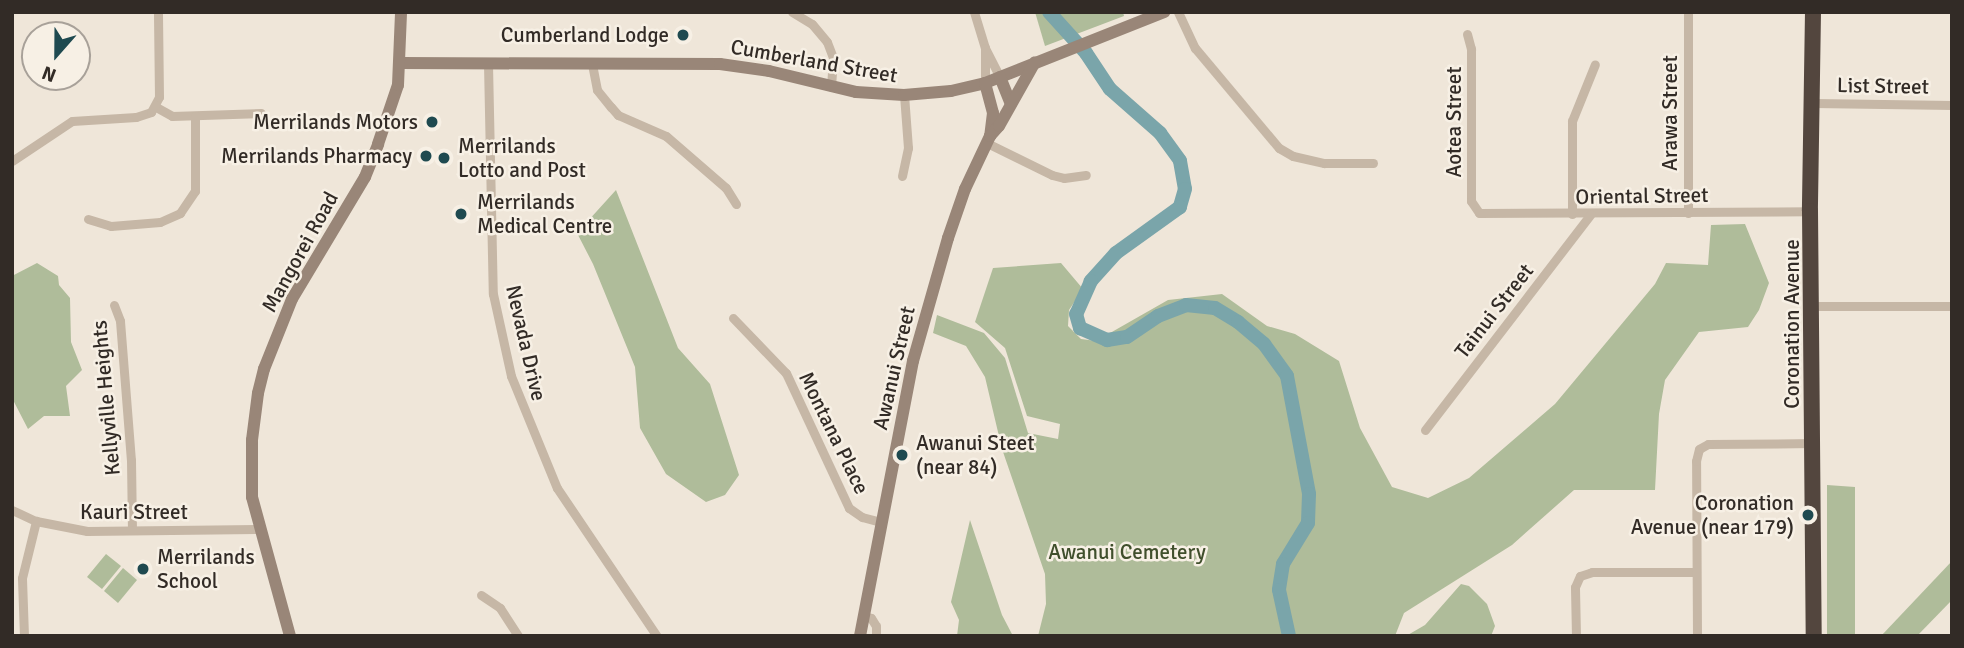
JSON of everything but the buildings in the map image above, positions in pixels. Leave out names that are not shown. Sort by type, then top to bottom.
[{"type":"highway","name":"Coronation Avenue","points":[[1813,12],[1814,103],[1810,211],[1813,306],[1814,636]]},
{"type":"main road","name":"Mangorei Road","points":[[290,636],[252,497],[250,465],[254,417],[264,369],[292,299],[365,177],[398,85],[401,12]]},
{"type":"main road","name":"Cumberland Street","points":[[401,63],[720,64],[769,71],[831,87],[904,96],[951,91],[985,83],[1164,12]]},
{"type":"main road","name":"Awanui Street","points":[[860,636],[917,340],[956,213],[988,140],[1035,62]]},
{"type":"main road","points":[[1000,77],[1011,104]]},
{"type":"main road","name":"Awanui Street","points":[[985,83],[993,113],[988,140]]},
{"type":"street","points":[[156,107],[159,86],[158,12]]},
{"type":"street","points":[[792,12],[812,24],[827,42],[833,58],[831,87]]},
{"type":"street","points":[[974,12],[985,48],[1000,77]]},
{"type":"street","points":[[1178,12],[1195,48],[1279,148],[1293,156],[1324,163],[1373,163]]},
{"type":"street","name":"Arawa Street","points":[[1688,12],[1688,214]]},
{"type":"street","name":"Aotea Street","points":[[1467,34],[1471,49],[1471,201],[1475,211]]},
{"type":"street","points":[[985,48],[985,83]]},
{"type":"street","name":"Nevada Drive","points":[[488,64],[493,294],[511,376],[557,488],[657,636]]},
{"type":"street","points":[[592,64],[594,79],[603,100],[618,115],[666,136],[726,188],[736,204]]},
{"type":"street","points":[[1572,214],[1572,121],[1595,64]]},
{"type":"street","points":[[902,176],[908,148],[904,96]]},
{"type":"street","name":"List Street","points":[[1814,103],[1952,105]]},
{"type":"street","points":[[156,107],[172,116],[261,113]]},
{"type":"street","points":[[12,161],[72,121],[136,117],[156,107]]},
{"type":"street","points":[[88,219],[111,226],[160,222],[180,214],[195,191],[195,116]]},
{"type":"street","points":[[988,140],[1052,175],[1064,178],[1086,175]]},
{"type":"street","name":"Oriental Street","points":[[1475,211],[1485,215],[1591,215],[1810,211]]},
{"type":"street","name":"Tainui Street","points":[[1424,430],[1591,215]]},
{"type":"street","name":"Kellyville Heights","points":[[114,305],[120,321],[129,432],[132,530]]},
{"type":"street","points":[[1813,306],[1952,306]]},
{"type":"street","name":"Montana Place","points":[[733,318],[786,373],[849,508],[862,517],[881,522]]},
{"type":"street","points":[[1697,636],[1696,461],[1699,449],[1708,444],[1814,443]]},
{"type":"street","name":"Kauri Street","points":[[12,510],[36,522],[79,530],[259,528]]},
{"type":"street","points":[[24,636],[22,578],[36,522]]},
{"type":"street","points":[[1576,636],[1575,587],[1580,576],[1592,572],[1696,572]]},
{"type":"street","points":[[481,595],[500,608],[518,636]]},
{"type":"street","points":[[864,616],[870,618],[876,626],[876,636]]},
{"type":"green space","points":[[1035,12],[1123,12],[1124,16],[1045,46]]},
{"type":"green space","points":[[616,190],[678,348],[710,384],[739,475],[725,495],[706,502],[666,474],[640,428],[635,367],[593,264],[577,233]]},
{"type":"green space","points":[[1745,224],[1769,283],[1759,310],[1748,327],[1699,332],[1665,380],[1659,414],[1655,490],[1574,490],[1512,545],[1404,613],[1395,636],[1038,636],[1046,604],[1045,574],[1002,449],[985,377],[966,346],[933,333],[937,315],[984,333],[1005,358],[1028,433],[1058,439],[1060,424],[1027,416],[1005,348],[975,322],[993,268],[1061,263],[1083,289],[1069,310],[1068,326],[1081,339],[1096,341],[1168,300],[1222,294],[1267,326],[1295,334],[1339,361],[1360,428],[1392,487],[1428,498],[1469,478],[1555,404],[1655,284],[1666,263],[1708,265],[1711,225]]},
{"type":"green space","points":[[37,263],[58,276],[59,285],[70,298],[71,342],[82,370],[66,386],[70,416],[44,416],[28,429],[12,398],[12,276]]},
{"type":"green space","points":[[1827,485],[1855,487],[1855,636],[1827,636]]},
{"type":"green space","name":"Awanui Cemetery","points":[[970,520],[1002,615],[1013,636],[957,636],[959,620],[951,602]]},
{"type":"green space","points":[[106,554],[121,566],[102,589],[87,577]]},
{"type":"green space","points":[[1952,561],[1952,600],[1917,636],[1881,636]]},
{"type":"green space","points":[[123,568],[137,580],[118,603],[104,591]]},
{"type":"green space","points":[[1461,584],[1469,586],[1487,604],[1495,626],[1491,636],[1406,636],[1425,625]]},
{"type":"waterway","points":[[1049,12],[1086,53],[1110,89],[1160,133],[1180,161],[1185,189],[1180,207],[1116,253],[1091,281],[1076,314],[1080,328],[1107,340],[1127,337],[1158,316],[1186,305],[1215,308],[1238,322],[1264,344],[1287,376],[1309,494],[1308,523],[1283,564],[1279,590],[1289,636]]},
{"type":"place","name":"Cumberland Lodge","points":[[683,35]]},
{"type":"place","name":"Merrilands Motors","points":[[432,122]]},
{"type":"place","name":"Merrilands Pharmacy","points":[[426,156]]},
{"type":"place","name":"Merrilands Lotto and Post","points":[[444,158]]},
{"type":"place","name":"Merrilands Medical Centre","points":[[461,214]]},
{"type":"place","name":"Awanui Steet (near 84)","points":[[902,455]]},
{"type":"place","name":"Coronation Avenue (near 179)","points":[[1808,515]]},
{"type":"place","name":"Merrilands School","points":[[143,569]]}]
